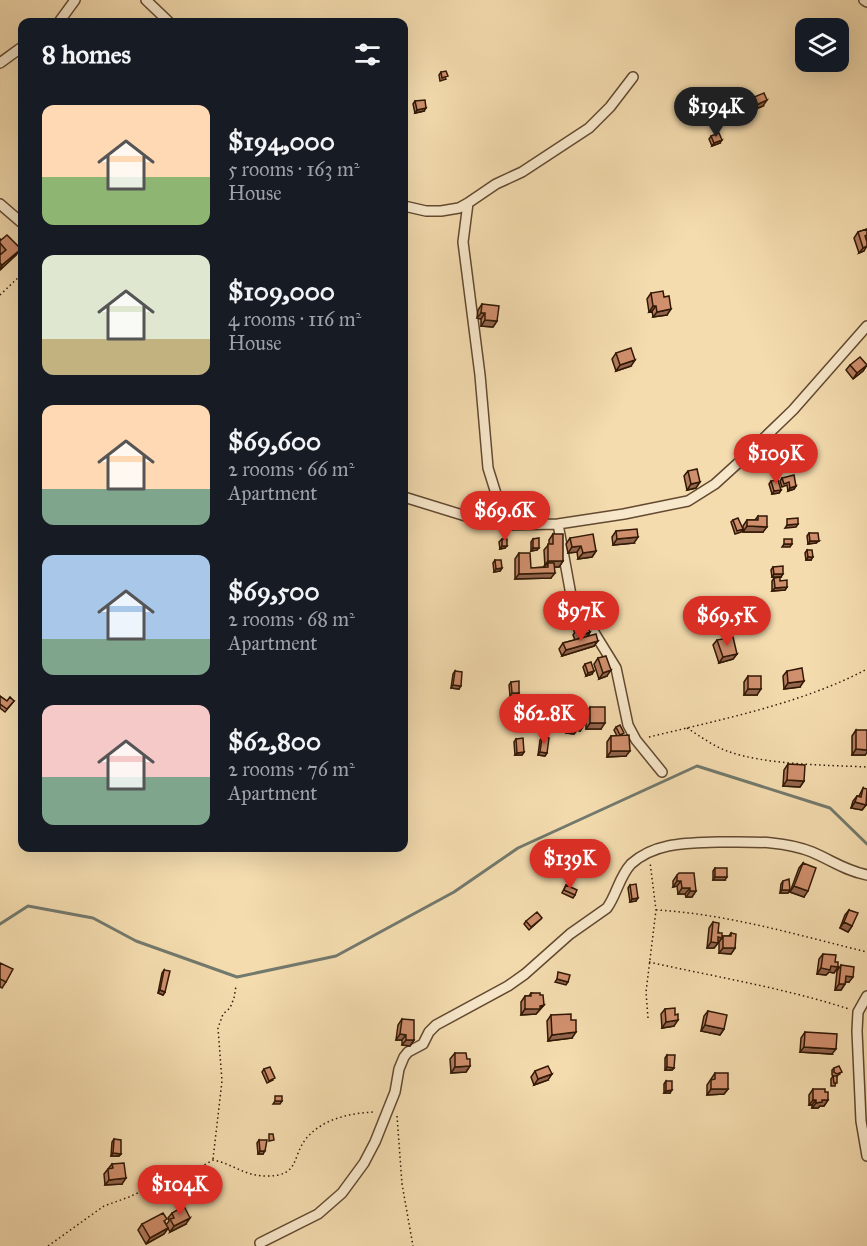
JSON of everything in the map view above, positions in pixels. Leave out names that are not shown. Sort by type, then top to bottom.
[{"type":"street","points":[[62,18],[75,0]]},
{"type":"street","points":[[146,0],[165,18]]},
{"type":"street","points":[[0,63],[18,50]]},
{"type":"street","points":[[408,207],[426,211],[459,208],[496,184],[522,172],[589,128],[610,107],[633,77]]},
{"type":"street","points":[[468,203],[463,242],[480,375],[488,468],[509,525]]},
{"type":"street","points":[[0,204],[18,220]]},
{"type":"street","points":[[408,498],[485,522],[509,525],[558,524],[676,504],[697,496],[716,484],[793,410],[867,326]]},
{"type":"street","points":[[558,524],[571,594],[616,668],[628,725],[636,741],[662,772]]},
{"type":"street","points":[[260,1243],[318,1214],[342,1192],[364,1163],[393,1111],[399,1069],[408,1052],[423,1044],[429,1032],[436,1025],[484,1000],[525,974],[570,934],[607,908],[620,880],[631,864],[649,852],[665,846],[692,842],[766,841],[812,852],[842,868],[867,875]]},
{"type":"street","points":[[867,996],[858,1012],[857,1032],[861,1121],[867,1156]]},
{"type":"path","points":[[0,295],[18,278]]},
{"type":"path","points":[[636,741],[800,697],[842,682],[867,669]]},
{"type":"path","points":[[687,728],[725,751],[741,755],[803,764],[867,767]]},
{"type":"path","points":[[648,1017],[646,992],[656,910],[649,852]]},
{"type":"path","points":[[656,910],[693,912],[742,921],[867,952]]},
{"type":"path","points":[[649,962],[821,1000],[858,1012]]},
{"type":"path","points":[[213,1160],[222,1090],[218,1028],[223,1014],[230,1008],[236,986]]},
{"type":"path","points":[[213,1160],[257,1176],[278,1175],[294,1166],[304,1141],[325,1124],[347,1115],[393,1111],[413,1246]]},
{"type":"path","points":[[48,1246],[104,1206],[197,1169],[213,1160]]},
{"type":"building","points":[[446,71],[448,76],[442,78],[441,72]]},
{"type":"building","points":[[764,93],[767,100],[750,108],[747,100]]},
{"type":"building","points":[[425,100],[426,108],[417,110],[415,101]]},
{"type":"building","points":[[719,133],[722,140],[714,143],[711,136]]},
{"type":"building","points":[[867,229],[865,236],[867,246],[863,248],[858,232]]},
{"type":"building","points":[[7,235],[18,246],[18,252],[2,265],[0,255],[6,250],[0,243]]},
{"type":"building","points":[[663,291],[664,297],[669,296],[671,309],[657,312],[656,306],[653,306],[651,293]]},
{"type":"building","points":[[482,304],[499,306],[497,321],[485,320],[485,313],[481,313]]},
{"type":"building","points":[[631,348],[635,360],[620,365],[616,353]]},
{"type":"building","points":[[860,357],[867,365],[857,373],[850,365]]},
{"type":"building","points":[[779,440],[782,446],[776,449],[772,444]]},
{"type":"building","points":[[777,459],[778,464],[781,464],[783,468],[778,470],[777,466],[768,469],[766,462]]},
{"type":"building","points":[[697,469],[700,482],[691,484],[688,471]]},
{"type":"building","points":[[794,475],[796,486],[790,488],[789,482],[784,484],[782,478]]},
{"type":"building","points":[[778,480],[781,490],[774,491],[771,481]]},
{"type":"building","points":[[758,516],[767,516],[767,527],[747,526],[747,520],[758,520]]},
{"type":"building","points":[[738,518],[743,529],[737,531],[733,520]]},
{"type":"building","points":[[798,518],[798,524],[787,525],[787,519]]},
{"type":"building","points":[[637,529],[638,537],[617,539],[616,531]]},
{"type":"building","points":[[809,533],[818,533],[819,541],[810,541]]},
{"type":"building","points":[[553,534],[563,534],[563,561],[548,561],[548,544],[553,544]]},
{"type":"building","points":[[593,534],[596,551],[583,553],[581,546],[572,547],[570,538]]},
{"type":"building","points":[[539,538],[539,548],[533,548],[533,539]]},
{"type":"building","points":[[502,539],[507,539],[507,546],[502,546]]},
{"type":"building","points":[[784,539],[792,539],[792,544],[784,544]]},
{"type":"building","points":[[807,550],[812,550],[813,557],[808,557]]},
{"type":"building","points":[[519,553],[530,553],[531,568],[548,567],[548,563],[554,563],[555,573],[519,574]]},
{"type":"building","points":[[495,560],[501,560],[502,568],[496,569]]},
{"type":"building","points":[[783,566],[783,574],[774,574],[773,567]]},
{"type":"building","points":[[780,577],[780,581],[787,580],[787,587],[775,588],[774,578]]},
{"type":"building","points":[[743,607],[746,623],[733,627],[728,611]]},
{"type":"building","points":[[581,610],[590,632],[580,636],[577,629],[582,627],[581,624],[578,625],[573,614]]},
{"type":"building","points":[[596,634],[598,641],[566,650],[563,643]]},
{"type":"building","points":[[733,637],[737,654],[723,657],[717,640]]},
{"type":"building","points":[[606,656],[611,670],[603,673],[598,658]]},
{"type":"building","points":[[591,662],[594,671],[588,673],[585,664]]},
{"type":"building","points":[[802,668],[804,681],[788,683],[787,671]]},
{"type":"building","points":[[455,671],[462,672],[461,686],[453,685]]},
{"type":"building","points":[[748,676],[761,676],[761,689],[748,689]]},
{"type":"building","points":[[519,681],[519,693],[512,693],[511,682]]},
{"type":"building","points":[[0,696],[7,701],[10,697],[14,701],[7,709],[0,704]]},
{"type":"building","points":[[590,707],[605,707],[605,723],[590,723]]},
{"type":"building","points":[[571,713],[585,715],[584,725],[579,724],[578,728],[570,727]]},
{"type":"building","points":[[620,725],[624,733],[620,735],[616,727]]},
{"type":"building","points":[[856,730],[867,730],[867,750],[856,749]]},
{"type":"building","points":[[629,735],[630,751],[611,751],[611,736]]},
{"type":"building","points":[[542,737],[549,738],[547,753],[540,752]]},
{"type":"building","points":[[523,738],[524,752],[517,753],[516,739]]},
{"type":"building","points":[[788,764],[805,765],[804,781],[787,780]]},
{"type":"building","points":[[863,788],[867,789],[866,805],[855,802],[857,796],[861,797]]},
{"type":"building","points":[[803,863],[816,868],[808,891],[794,886]]},
{"type":"building","points":[[715,868],[727,868],[727,877],[715,877]]},
{"type":"building","points":[[679,873],[694,873],[696,891],[682,888],[681,881],[677,881]]},
{"type":"building","points":[[789,879],[790,890],[782,890],[783,881]]},
{"type":"building","points":[[636,884],[638,898],[632,899],[630,885]]},
{"type":"building","points":[[566,885],[577,890],[575,895],[564,890]]},
{"type":"building","points":[[849,910],[858,913],[852,926],[844,922]]},
{"type":"building","points":[[537,912],[542,918],[531,927],[526,921]]},
{"type":"building","points":[[713,922],[719,923],[718,933],[722,933],[722,938],[718,937],[718,943],[711,942]]},
{"type":"building","points":[[731,933],[736,934],[735,948],[723,948],[723,936],[731,936]]},
{"type":"building","points":[[823,954],[836,955],[835,962],[838,962],[838,967],[831,966],[830,970],[821,968]]},
{"type":"building","points":[[0,963],[13,969],[6,982],[0,979]]},
{"type":"building","points":[[841,965],[854,967],[853,977],[846,976],[845,984],[839,984]]},
{"type":"building","points":[[164,970],[170,971],[165,992],[160,990]]},
{"type":"building","points":[[558,972],[570,975],[568,982],[557,979]]},
{"type":"building","points":[[531,993],[543,995],[544,1005],[540,1006],[540,1009],[525,1009],[525,996],[531,996]]},
{"type":"building","points":[[675,1008],[678,1020],[666,1022],[665,1009]]},
{"type":"building","points":[[708,1011],[727,1015],[724,1029],[705,1025]]},
{"type":"building","points":[[571,1014],[571,1020],[576,1020],[576,1032],[552,1035],[551,1015]]},
{"type":"building","points":[[402,1019],[414,1020],[414,1040],[406,1040],[406,1035],[400,1034]]},
{"type":"building","points":[[805,1032],[837,1034],[836,1049],[804,1047]]},
{"type":"building","points":[[455,1053],[466,1053],[467,1059],[470,1059],[470,1066],[455,1067]]},
{"type":"building","points":[[667,1055],[675,1055],[674,1068],[667,1067]]},
{"type":"building","points":[[548,1066],[552,1074],[538,1079],[535,1071]]},
{"type":"building","points":[[839,1066],[842,1072],[837,1074],[834,1068]]},
{"type":"building","points":[[270,1067],[275,1078],[269,1081],[264,1069]]},
{"type":"building","points":[[715,1073],[728,1073],[728,1089],[711,1089],[711,1080],[715,1079]]},
{"type":"building","points":[[833,1076],[837,1076],[837,1083],[834,1083]]},
{"type":"building","points":[[666,1081],[672,1081],[672,1090],[666,1091]]},
{"type":"building","points":[[813,1089],[825,1089],[825,1092],[828,1092],[828,1100],[816,1103],[816,1100],[813,1100]]},
{"type":"building","points":[[275,1096],[282,1096],[282,1101],[275,1101]]},
{"type":"building","points":[[269,1134],[273,1134],[274,1140],[269,1141]]},
{"type":"building","points":[[114,1139],[121,1140],[121,1154],[113,1153]]},
{"type":"building","points":[[259,1140],[267,1140],[265,1151],[260,1151]]},
{"type":"building","points":[[124,1163],[126,1178],[109,1180],[108,1169],[113,1168],[112,1164]]},
{"type":"building","points":[[183,1171],[192,1187],[182,1192],[173,1177]]},
{"type":"building","points":[[184,1206],[190,1218],[174,1226],[170,1219],[174,1218],[172,1213]]},
{"type":"building","points":[[163,1213],[167,1219],[164,1221],[168,1228],[150,1238],[142,1224]]},
{"type":"waterway","points":[[0,924],[28,906],[93,918],[136,941],[237,977],[336,956],[454,892],[518,848],[697,766],[830,808],[867,844]]}]
